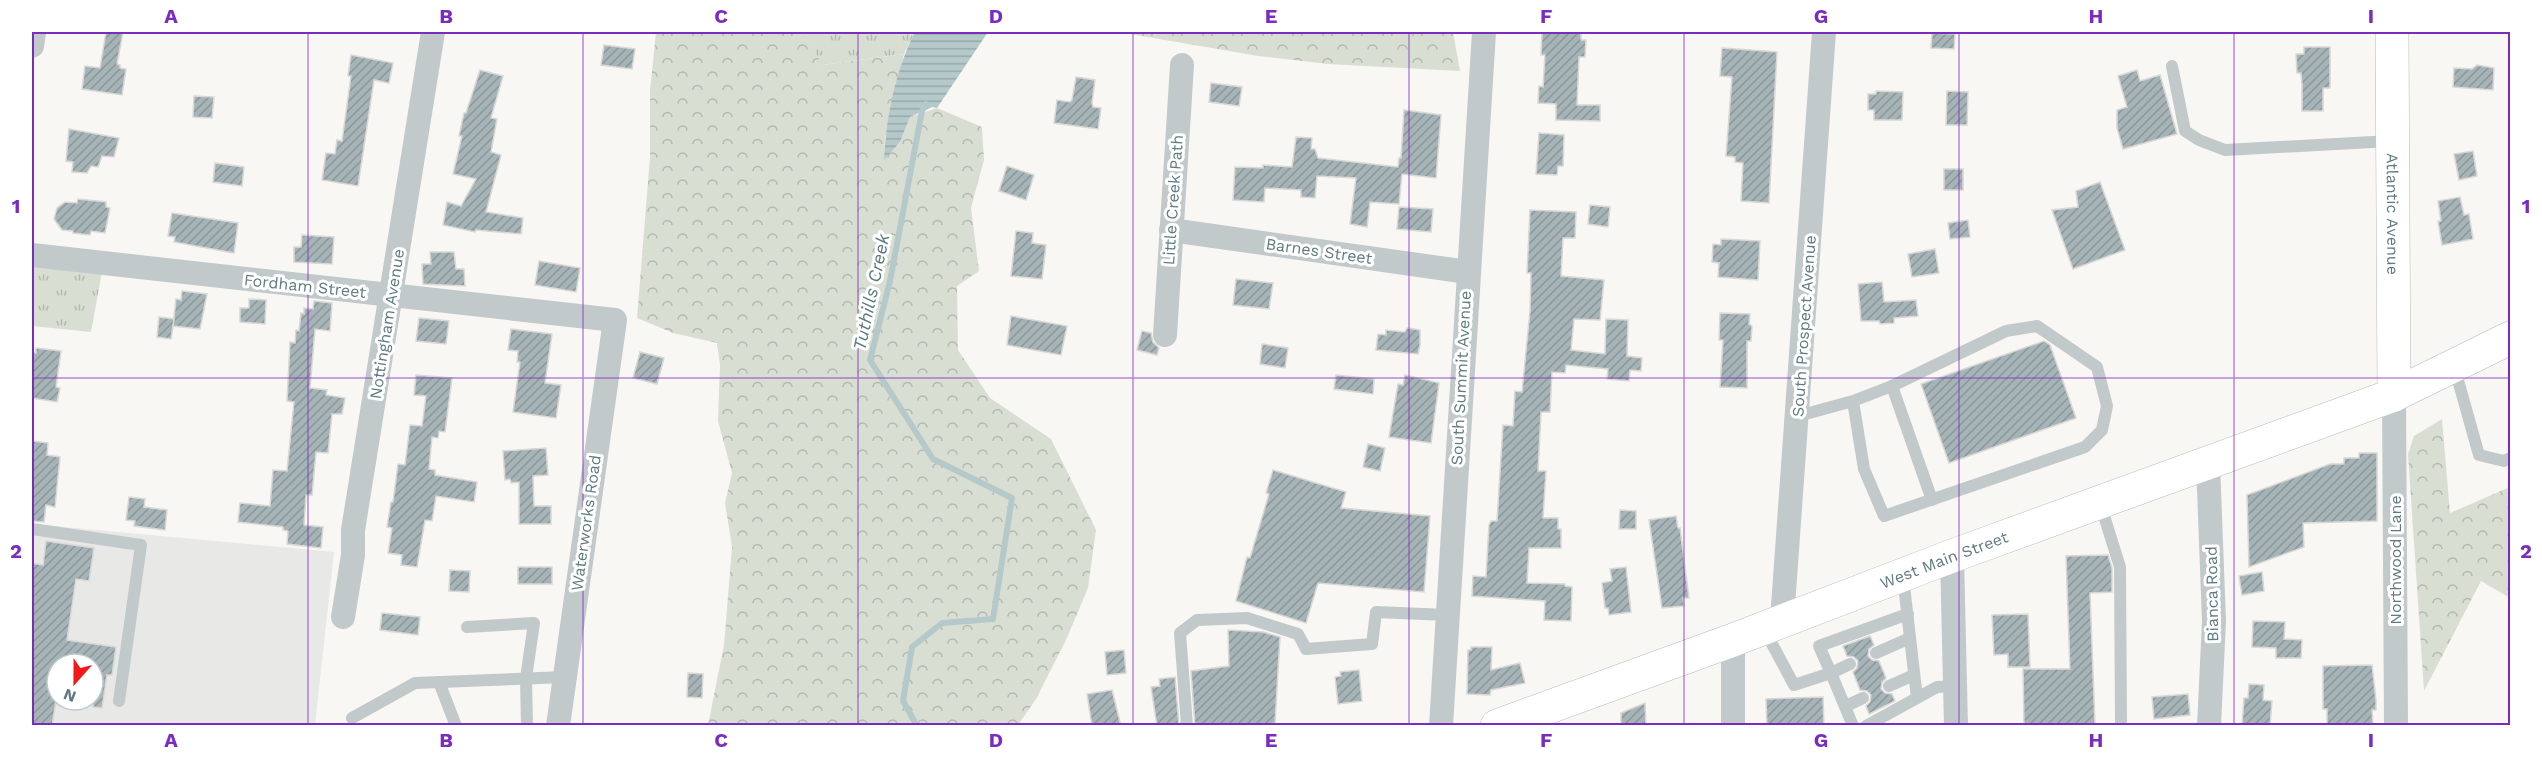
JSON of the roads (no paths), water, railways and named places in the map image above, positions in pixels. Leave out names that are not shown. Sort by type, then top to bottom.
[{"type":"main road","name":"Atlantic Avenue","points":[[2392,32],[2394,396]]},
{"type":"main road","name":"West Main Street","points":[[1504,725],[1952,556],[2394,396],[2511,338]]},
{"type":"street","points":[[32,46],[34,32]]},
{"type":"street","name":"Nottingham Avenue","points":[[343,617],[353,555],[353,530],[433,32]]},
{"type":"street","name":"South Summit Avenue","points":[[1441,726],[1484,32]]},
{"type":"street","name":"South Prospect Avenue","points":[[1773,624],[1798,416],[1824,32]]},
{"type":"street","name":"Little Creek Path","points":[[1165,335],[1182,64]]},
{"type":"street","name":"Barnes Street","points":[[1171,230],[1468,272]]},
{"type":"street","name":"Fordham Street","points":[[32,255],[615,320]]},
{"type":"street","name":"Waterworks Road","points":[[558,726],[615,320]]},
{"type":"street","name":"Northwood Lane","points":[[2394,396],[2396,726]]},
{"type":"street","name":"Bianca Road","points":[[2208,463],[2214,621],[2209,726]]},
{"type":"street","points":[[1952,556],[1956,726]]},
{"type":"street","points":[[1733,640],[1733,726]]},
{"type":"lane","points":[[2172,66],[2185,130],[2199,140],[2225,150],[2393,141]]},
{"type":"lane","points":[[1798,416],[1853,401],[1892,386],[2006,331],[2037,326],[2097,368],[2107,406],[2102,430],[2085,447],[1884,516],[1864,469],[1853,401]]},
{"type":"lane","points":[[2454,366],[2479,455],[2504,461],[2511,458]]},
{"type":"lane","points":[[1892,386],[1932,500]]},
{"type":"lane","points":[[2100,502],[2120,567],[2121,726]]},
{"type":"lane","points":[[32,529],[141,545],[119,701]]},
{"type":"lane","points":[[1902,575],[1917,698]]},
{"type":"lane","points":[[1186,726],[1180,633],[1197,620],[1247,618],[1298,634],[1306,649],[1372,644],[1376,612],[1447,615]]},
{"type":"lane","points":[[1853,726],[1819,646],[1908,614]]},
{"type":"lane","points":[[467,627],[534,622],[526,678],[527,726]]},
{"type":"lane","points":[[1773,624],[1794,686],[1850,664]]},
{"type":"lane","points":[[1876,653],[1910,638]]},
{"type":"lane","points":[[1889,686],[1914,675]]},
{"type":"lane","points":[[352,718],[414,682],[565,677]]},
{"type":"lane","points":[[439,682],[456,726]]},
{"type":"lane","points":[[1866,726],[1937,687],[1955,686]]},
{"type":"lane","points":[[1846,706],[1863,698]]},
{"type":"waterway","name":"Tuthills Creek","points":[[917,726],[903,701],[912,647],[942,623],[993,619],[1012,498],[933,459],[870,360],[890,281],[922,111],[926,104]]}]
